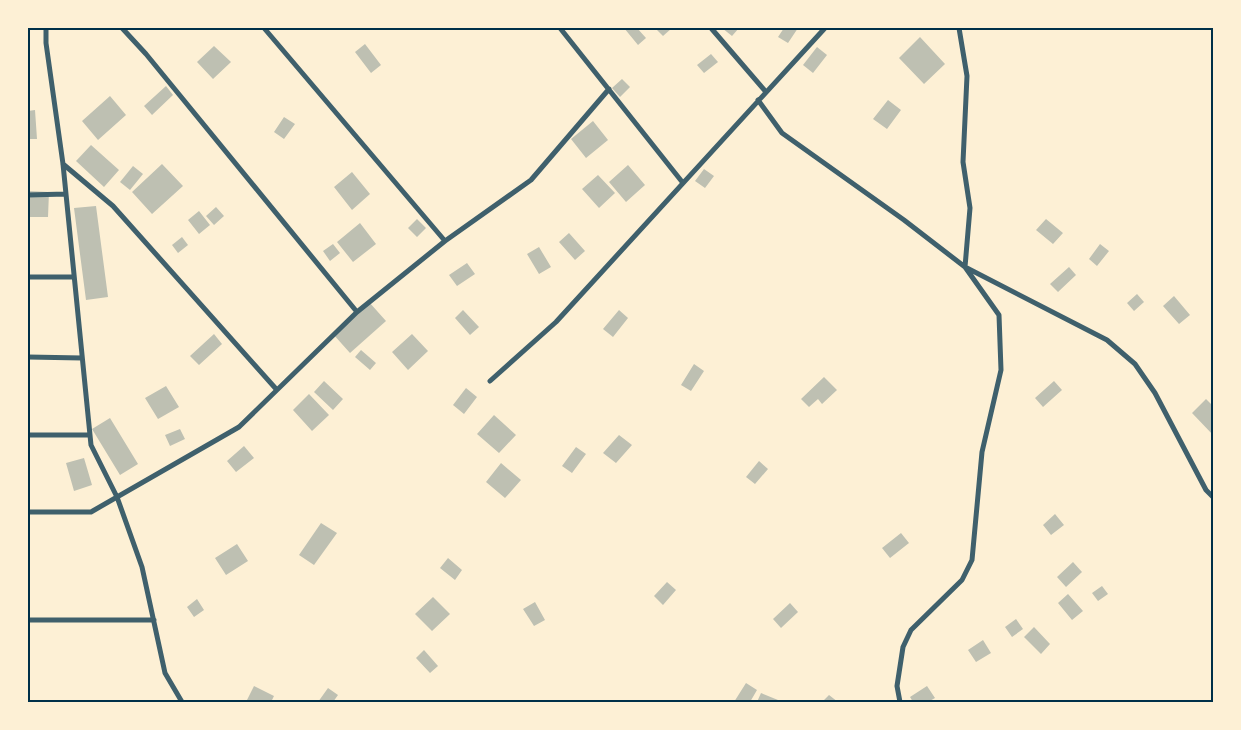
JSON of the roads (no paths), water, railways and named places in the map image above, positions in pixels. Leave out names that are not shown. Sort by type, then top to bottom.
[{"type":"street","points":[[46,28],[46,43],[63,164],[91,445],[117,497],[142,568],[165,673],[182,702]]},
{"type":"street","points":[[122,28],[146,54],[357,312]]},
{"type":"street","points":[[264,28],[445,241]]},
{"type":"street","points":[[560,28],[682,183]]},
{"type":"street","points":[[711,28],[766,92]]},
{"type":"street","points":[[490,381],[556,322],[825,28]]},
{"type":"street","points":[[900,702],[897,686],[898,676],[903,647],[911,630],[962,580],[972,560],[982,452],[1001,370],[999,315],[965,267],[970,208],[963,162],[967,76],[959,28]]},
{"type":"street","points":[[28,512],[91,512],[239,427],[357,312],[445,241],[531,180],[608,89]]},
{"type":"street","points":[[758,100],[782,133],[904,220],[965,267],[1107,340],[1136,364],[1154,393],[1206,490],[1214,498]]},
{"type":"street","points":[[63,164],[113,206],[277,390]]},
{"type":"street","points":[[28,195],[66,194]]},
{"type":"street","points":[[28,277],[74,277]]},
{"type":"street","points":[[28,357],[82,358]]},
{"type":"street","points":[[28,435],[90,436]]},
{"type":"street","points":[[28,620],[154,620]]}]
